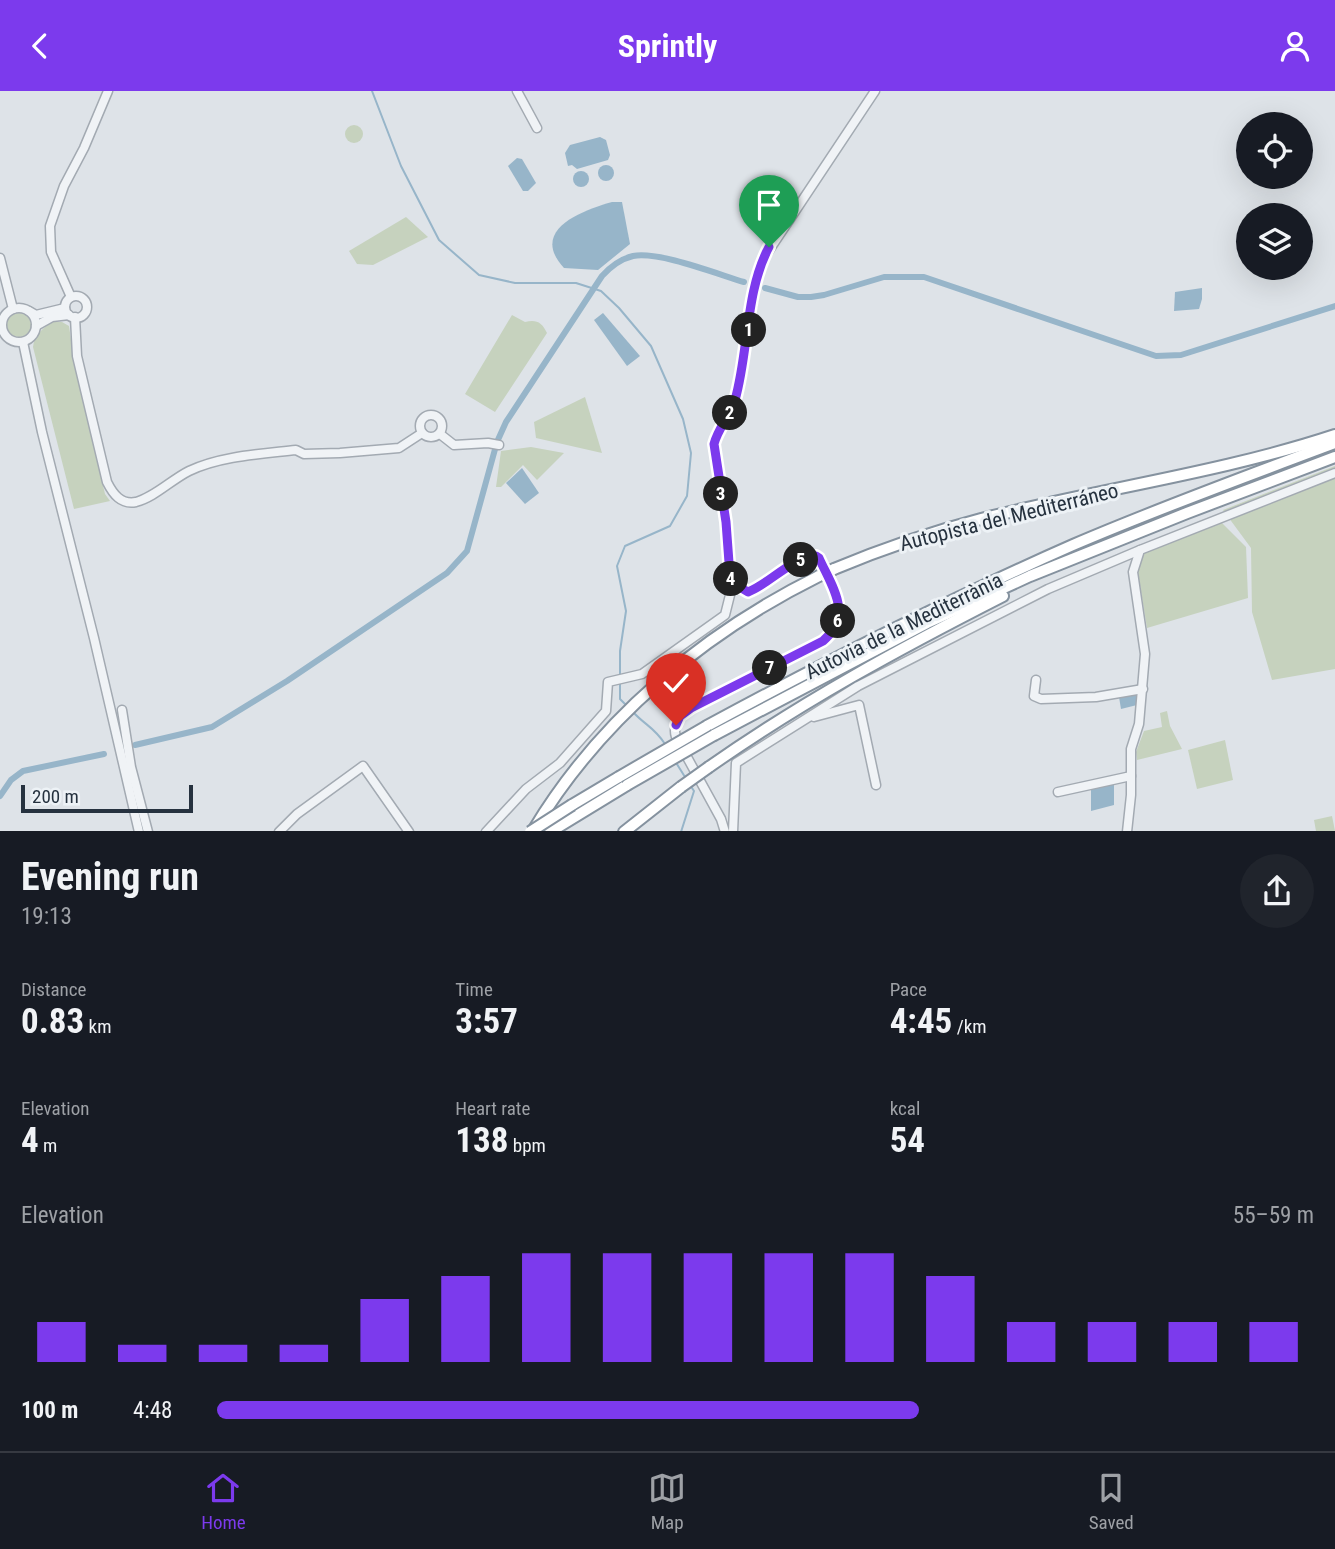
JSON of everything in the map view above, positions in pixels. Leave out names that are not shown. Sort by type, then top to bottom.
[{"type":"highway","name":"Autopista del Mediterráneo","points":[[531,831],[568,779],[640,698],[713,638],[757,609],[819,576],[918,537],[982,519],[1278,452],[1335,435]]},
{"type":"highway","name":"Autovia de la Mediterrània","points":[[550,831],[623,781],[870,641],[989,583],[1152,512],[1335,443]]},
{"type":"highway","name":"Autovia de la Mediterrània","points":[[710,731],[927,623],[1030,576],[1335,457]]},
{"type":"highway","points":[[624,831],[709,767],[863,668],[1090,553]]},
{"type":"highway","name":"Autovia de la Mediterrània","points":[[531,831],[572,805],[623,781]]},
{"type":"street","points":[[108,91],[84,148],[64,186],[50,226],[51,252],[71,297],[70,313],[77,356],[107,482],[114,495],[123,501],[135,502],[190,471],[223,461],[296,450],[304,454],[399,448],[422,433]]},
{"type":"street","points":[[517,91],[537,128]]},
{"type":"street","points":[[725,831],[676,737],[676,725],[680,716],[823,641],[832,634],[838,623],[839,610],[833,589],[816,556],[798,561],[748,592],[733,583],[714,444],[717,433],[735,401],[758,271],[769,247],[875,91]]},
{"type":"street","points":[[0,258],[13,309]]},
{"type":"street","points":[[29,311],[36,326],[32,336],[23,342],[12,341],[4,333],[1,321],[8,312],[19,308],[29,311],[36,315],[84,314],[87,306],[81,297],[71,297]]},
{"type":"street","points":[[36,326],[52,317],[70,313]]},
{"type":"street","points":[[0,345],[7,337]]},
{"type":"street","points":[[23,342],[42,432],[139,831]]},
{"type":"street","points":[[422,433],[421,421],[431,415],[441,420],[440,434]]},
{"type":"street","points":[[422,433],[429,437],[440,434]]},
{"type":"street","points":[[440,434],[454,446],[496,445]]},
{"type":"street","points":[[733,831],[737,762],[858,686],[1036,595],[1140,550],[1335,473]]},
{"type":"street","points":[[1127,831],[1131,749],[1139,724],[1145,654],[1133,572],[1140,550]]},
{"type":"street","points":[[485,831],[526,789],[560,763],[606,711],[608,683],[642,674],[725,615],[733,583]]},
{"type":"street","points":[[1036,680],[1034,696],[1041,699],[1096,697],[1143,689]]},
{"type":"street","points":[[805,719],[859,705],[876,785]]},
{"type":"street","points":[[122,710],[131,767],[148,831]]},
{"type":"street","points":[[279,831],[297,814],[363,766],[409,831]]},
{"type":"street","points":[[1058,792],[1131,776]]},
{"type":"green space","points":[[350,125],[358,125],[363,134],[361,141],[350,143],[345,138],[345,130]]},
{"type":"green space","points":[[406,217],[428,237],[373,265],[357,264],[349,251]]},
{"type":"green space","points":[[19,313],[27,317],[31,325],[27,333],[19,337],[11,333],[7,325],[11,317]]},
{"type":"green space","points":[[512,315],[525,322],[538,322],[547,333],[495,412],[465,394]]},
{"type":"green space","points":[[53,322],[62,322],[69,326],[75,367],[105,494],[110,501],[74,509],[33,347],[40,332]]},
{"type":"green space","points":[[585,397],[602,453],[536,438],[534,422]]},
{"type":"green space","points":[[531,447],[564,453],[537,480],[523,465],[501,487],[496,487],[501,451]]},
{"type":"green space","points":[[1335,466],[1335,669],[1272,680],[1252,612],[1251,548],[1223,510]]},
{"type":"green space","points":[[1222,523],[1246,547],[1248,598],[1147,628],[1138,573],[1143,553]]},
{"type":"green space","points":[[1167,711],[1170,726],[1182,749],[1137,760],[1136,752],[1144,731],[1162,727],[1160,713]]},
{"type":"green space","points":[[1225,740],[1233,780],[1197,789],[1188,750]]},
{"type":"green space","points":[[1332,816],[1335,831],[1316,831],[1314,820]]},
{"type":"water","points":[[600,137],[606,140],[610,155],[608,160],[577,169],[572,165],[568,166],[565,153],[570,145]]},
{"type":"water","points":[[517,158],[522,159],[536,183],[528,191],[523,191],[508,166]]},
{"type":"water","points":[[606,165],[612,167],[612,179],[606,181],[600,179],[598,173],[600,167]]},
{"type":"water","points":[[578,171],[584,171],[589,179],[587,185],[578,187],[573,182],[573,176]]},
{"type":"water","points":[[612,202],[622,202],[630,244],[598,270],[564,268],[555,255],[552,243],[556,233],[574,217]]},
{"type":"water","points":[[1202,288],[1199,309],[1174,311],[1175,292]]},
{"type":"water","points":[[603,313],[640,356],[627,366],[594,320]]},
{"type":"water","points":[[522,468],[539,493],[525,504],[506,483]]},
{"type":"water","points":[[1136,694],[1137,705],[1121,709],[1119,697]]},
{"type":"water","points":[[1114,783],[1114,805],[1091,811],[1091,789]]},
{"type":"waterway","points":[[372,91],[401,166],[439,240],[479,275],[515,283],[576,283],[601,291],[651,346],[683,419],[691,453],[687,496],[670,526],[625,546],[617,566],[626,611],[620,651],[620,676]]},
{"type":"waterway","points":[[135,745],[212,727],[287,681],[447,573],[467,551],[497,442],[506,422],[602,276],[612,266],[624,259],[644,255],[688,264],[744,282]]},
{"type":"waterway","points":[[765,288],[798,297],[811,297],[884,277],[924,277],[1156,356],[1181,355],[1335,306]]},
{"type":"waterway","points":[[620,682],[620,699],[626,705]]},
{"type":"waterway","points":[[633,712],[665,744]]},
{"type":"waterway","points":[[0,796],[11,780],[23,771],[104,754]]},
{"type":"waterway","points":[[675,761],[685,777]]},
{"type":"waterway","points":[[681,831],[694,791],[690,785]]},
{"type":"route","points":[[676,725],[680,716],[691,708],[823,641],[832,634],[838,623],[838,601],[816,556],[798,561],[748,592],[733,583],[730,576],[726,522],[714,444],[717,433],[735,401],[758,271],[769,247]]}]
